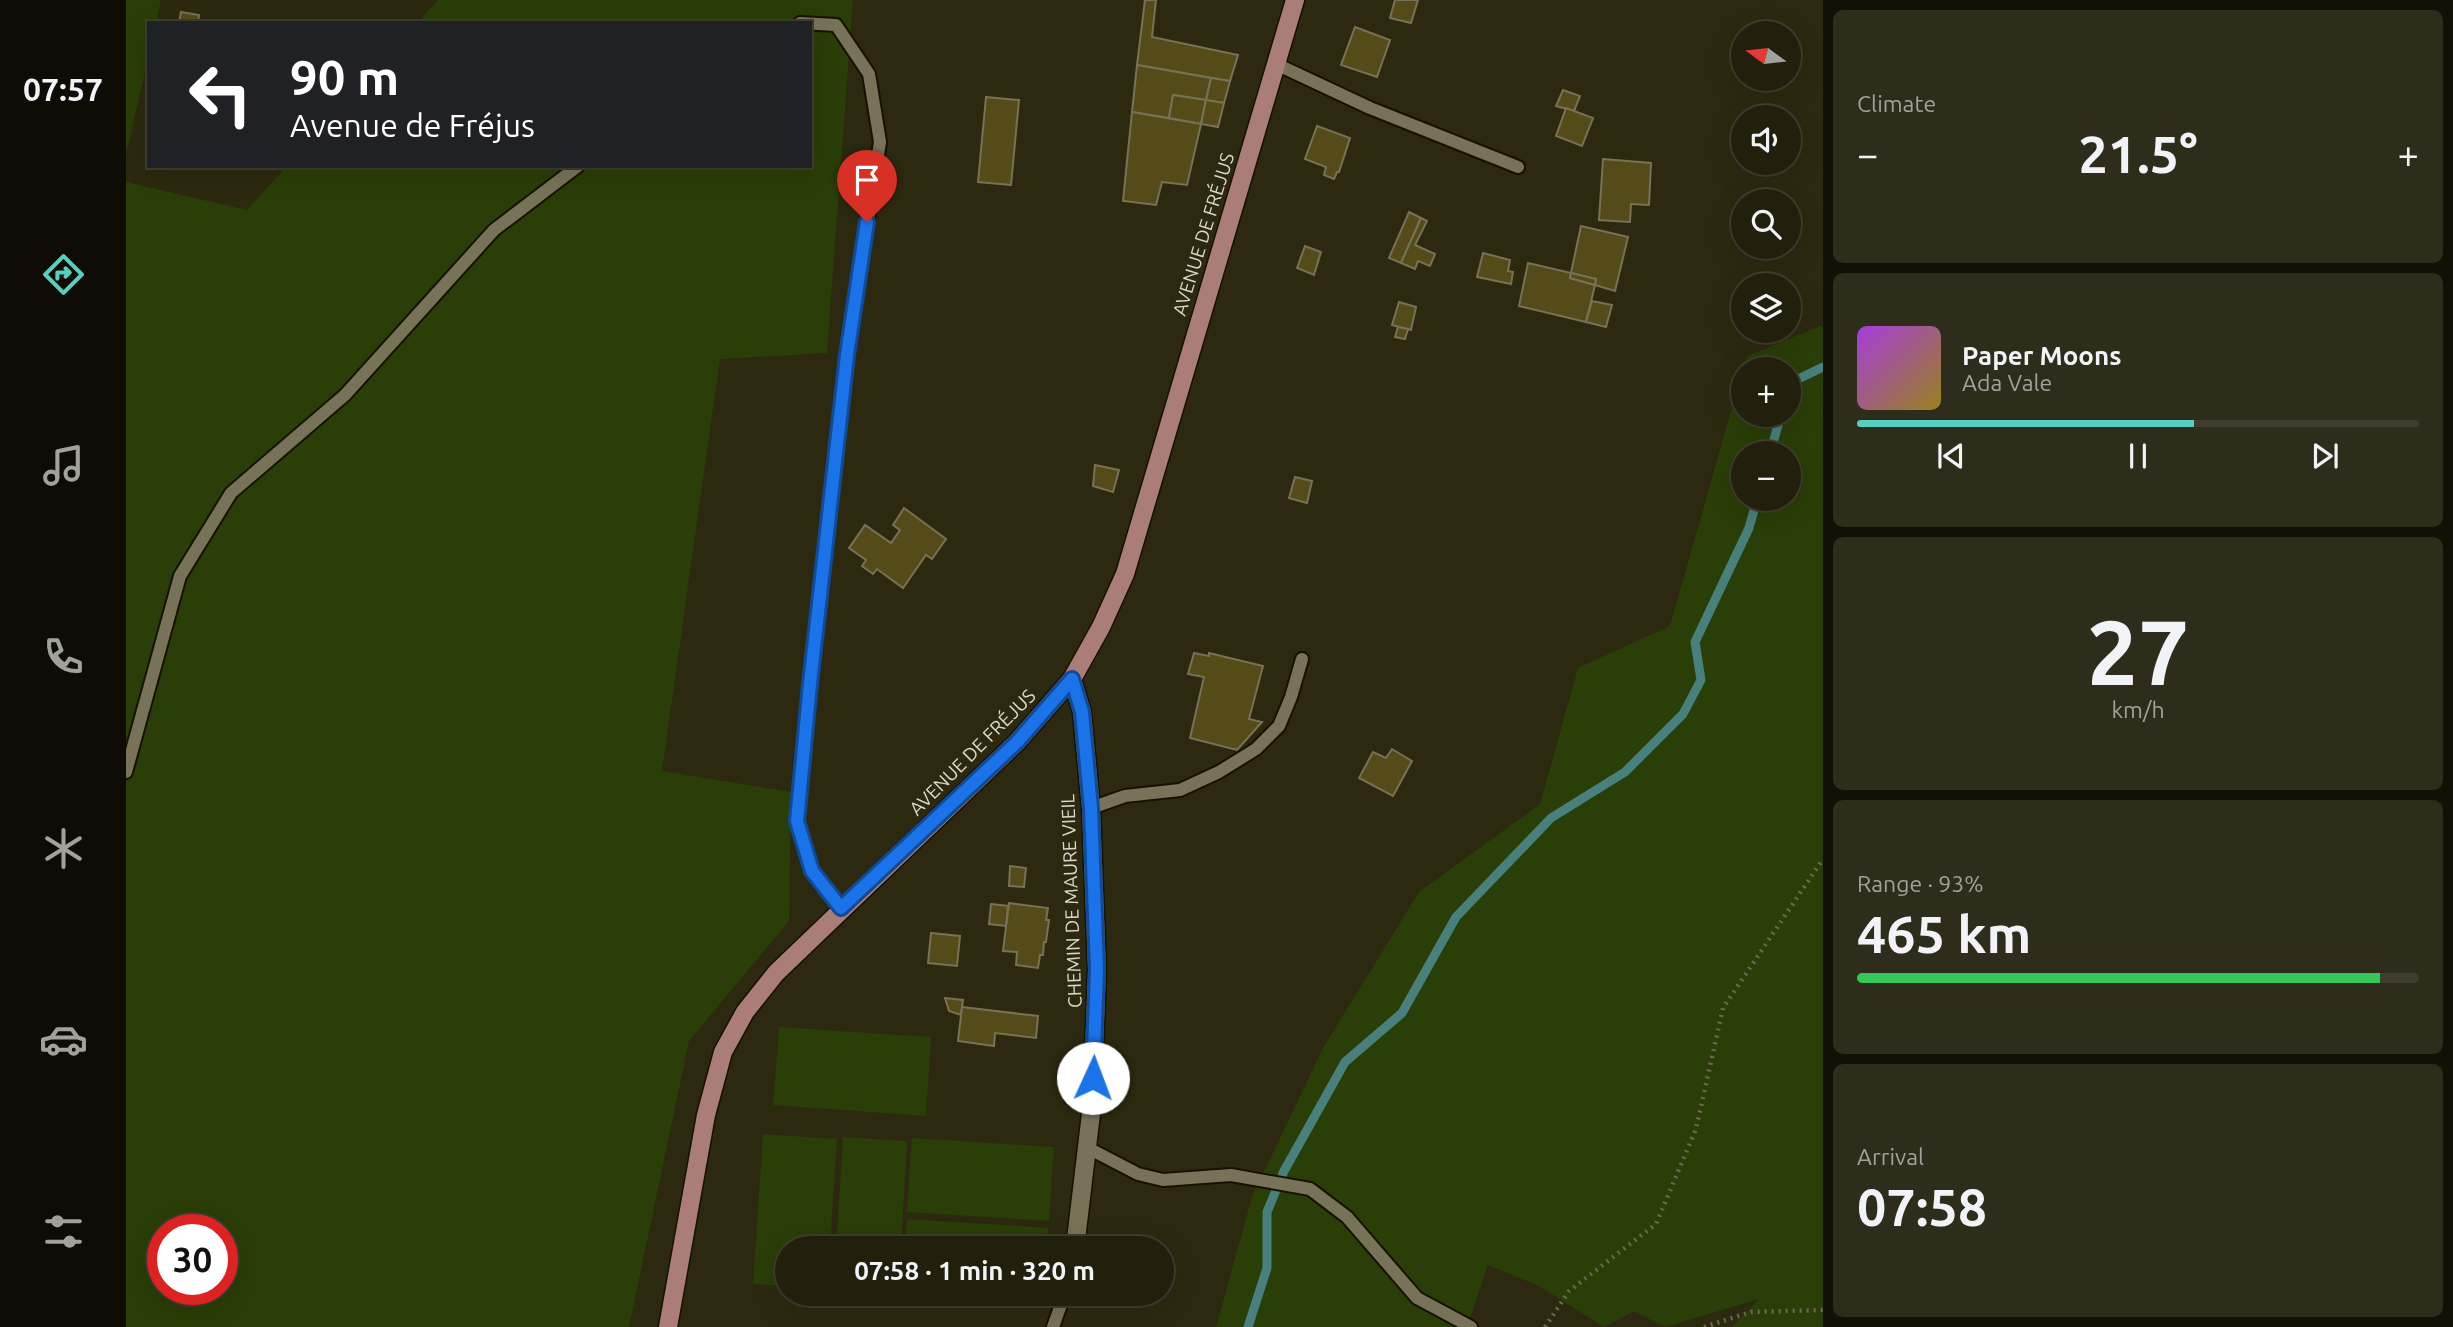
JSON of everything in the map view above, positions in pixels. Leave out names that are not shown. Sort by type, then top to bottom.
[{"type":"main road","name":"AVENUE DE FRÉJUS","points":[[668,1327],[706,1115],[723,1052],[745,1012],[776,973],[841,908],[1017,742],[1072,679],[1101,628],[1125,574],[1295,0]]},
{"type":"street","name":"CHEMIN DE MAURE VIEIL","points":[[1072,679],[1082,712],[1091,808],[1097,970],[1088,1148],[1077,1236]]},
{"type":"lane","points":[[812,24],[836,25],[869,74],[880,142],[847,355],[797,821],[812,871],[841,908]]},
{"type":"lane","points":[[1276,64],[1370,108],[1518,167]]},
{"type":"lane","points":[[126,772],[180,576],[231,493],[345,395],[494,230],[575,168]]},
{"type":"lane","points":[[1091,808],[1125,796],[1180,790],[1219,772],[1256,749],[1279,726],[1302,659]]},
{"type":"lane","points":[[1088,1148],[1138,1174],[1163,1180],[1231,1175],[1310,1189],[1347,1217],[1417,1298],[1471,1327]]},
{"type":"lane","points":[[1053,1327],[1060,1306]]},
{"type":"path","points":[[1545,1327],[1569,1291],[1656,1224],[1696,1129],[1723,1008],[1823,859]]},
{"type":"path","points":[[1704,1327],[1751,1312],[1823,1310]]},
{"type":"green space","points":[[126,0],[161,0],[156,21],[147,21],[147,64],[126,154]]},
{"type":"green space","points":[[438,0],[853,0],[827,353],[720,359],[662,771],[791,792],[789,921],[689,1041],[629,1327],[126,1327],[126,182],[247,210],[285,168],[812,168],[812,21],[419,21]]},
{"type":"green space","points":[[1823,325],[1823,1327],[1732,1327],[1759,1299],[1665,1327],[1634,1311],[1604,1327],[1539,1286],[1488,1265],[1467,1327],[1216,1327],[1252,1197],[1323,1048],[1419,892],[1540,804],[1578,668],[1670,626],[1731,411],[1731,427],[1801,427],[1801,357],[1747,356],[1779,343],[1801,343],[1801,334]]},
{"type":"green space","points":[[779,1027],[931,1037],[926,1116],[773,1105]]},
{"type":"green space","points":[[763,1134],[837,1139],[831,1236],[775,1236],[775,1285],[753,1284]]},
{"type":"green space","points":[[843,1137],[907,1141],[902,1236],[837,1236]]},
{"type":"green space","points":[[912,1138],[1054,1147],[1049,1221],[907,1212]]},
{"type":"green space","points":[[907,1219],[1048,1228],[1048,1236],[906,1236]]},
{"type":"building","points":[[1145,0],[1156,0],[1152,37],[1238,55],[1230,81],[1137,65]]},
{"type":"building","points":[[1395,0],[1418,0],[1411,23],[1390,18]]},
{"type":"building","points":[[181,12],[199,15],[198,21],[179,21]]},
{"type":"building","points":[[1355,27],[1390,40],[1377,77],[1341,65]]},
{"type":"building","points":[[1137,65],[1211,78],[1206,100],[1173,95],[1169,118],[1132,112]]},
{"type":"building","points":[[1211,78],[1230,81],[1224,103],[1206,100]]},
{"type":"building","points":[[1563,90],[1580,96],[1574,111],[1556,106]]},
{"type":"building","points":[[1173,95],[1206,100],[1201,124],[1169,118]]},
{"type":"building","points":[[986,97],[1019,100],[1011,185],[978,182]]},
{"type":"building","points":[[1206,100],[1224,103],[1218,127],[1201,124]]},
{"type":"building","points":[[1566,108],[1593,118],[1582,146],[1556,136]]},
{"type":"building","points":[[1132,112],[1201,124],[1187,185],[1162,182],[1156,205],[1123,201]]},
{"type":"building","points":[[1317,126],[1350,138],[1339,172],[1334,179],[1324,175],[1326,167],[1305,159]]},
{"type":"building","points":[[1603,159],[1651,163],[1649,205],[1631,204],[1630,222],[1599,220]]},
{"type":"building","points":[[1409,212],[1421,218],[1401,263],[1389,258]]},
{"type":"building","points":[[1421,218],[1427,221],[1415,245],[1435,254],[1430,266],[1418,261],[1415,269],[1401,263]]},
{"type":"building","points":[[1581,226],[1628,237],[1615,291],[1595,285],[1596,279],[1571,273]]},
{"type":"building","points":[[1305,246],[1321,252],[1314,275],[1297,268]]},
{"type":"building","points":[[1483,253],[1510,260],[1508,271],[1513,272],[1511,284],[1477,277]]},
{"type":"building","points":[[1528,263],[1571,273],[1570,278],[1595,285],[1586,322],[1519,306]]},
{"type":"building","points":[[1571,273],[1596,279],[1595,285],[1570,278]]},
{"type":"building","points":[[1592,301],[1612,305],[1606,327],[1586,322]]},
{"type":"building","points":[[1399,302],[1416,307],[1411,330],[1392,325]]},
{"type":"building","points":[[1398,327],[1408,329],[1405,339],[1395,337]]},
{"type":"building","points":[[1095,465],[1119,470],[1113,492],[1093,486]]},
{"type":"building","points":[[1295,477],[1312,481],[1307,503],[1289,498]]},
{"type":"building","points":[[904,508],[946,539],[932,559],[926,555],[903,588],[877,569],[873,574],[862,566],[866,560],[849,548],[865,525],[891,543],[900,530],[893,525]]},
{"type":"building","points":[[1194,653],[1209,656],[1209,653],[1263,666],[1249,719],[1262,722],[1237,750],[1190,738],[1204,677],[1188,674]]},
{"type":"building","points":[[1392,749],[1412,761],[1393,796],[1359,778],[1373,752],[1386,758]]},
{"type":"building","points":[[1010,866],[1026,868],[1024,887],[1009,886]]},
{"type":"building","points":[[1009,903],[1048,908],[1046,942],[1038,968],[1016,965],[1017,952],[1003,951]]},
{"type":"building","points":[[991,904],[1008,906],[1006,926],[989,924]]},
{"type":"building","points":[[931,933],[960,936],[957,966],[928,963]]},
{"type":"building","points":[[945,998],[963,1000],[961,1015],[949,1011]]},
{"type":"building","points":[[962,1007],[1038,1016],[1036,1038],[995,1033],[994,1046],[958,1041]]},
{"type":"waterway","points":[[1801,378],[1823,367]]},
{"type":"waterway","points":[[1773,441],[1778,427]]},
{"type":"waterway","points":[[1248,1327],[1267,1268],[1267,1212],[1284,1171],[1345,1062],[1402,1013],[1456,917],[1551,818],[1625,772],[1683,714],[1701,680],[1695,642],[1749,528],[1754,511]]},
{"type":"route","points":[[867,222],[847,355],[797,821],[812,871],[841,908],[1017,742],[1072,679],[1082,712],[1091,808],[1097,970],[1093,1078]]}]
